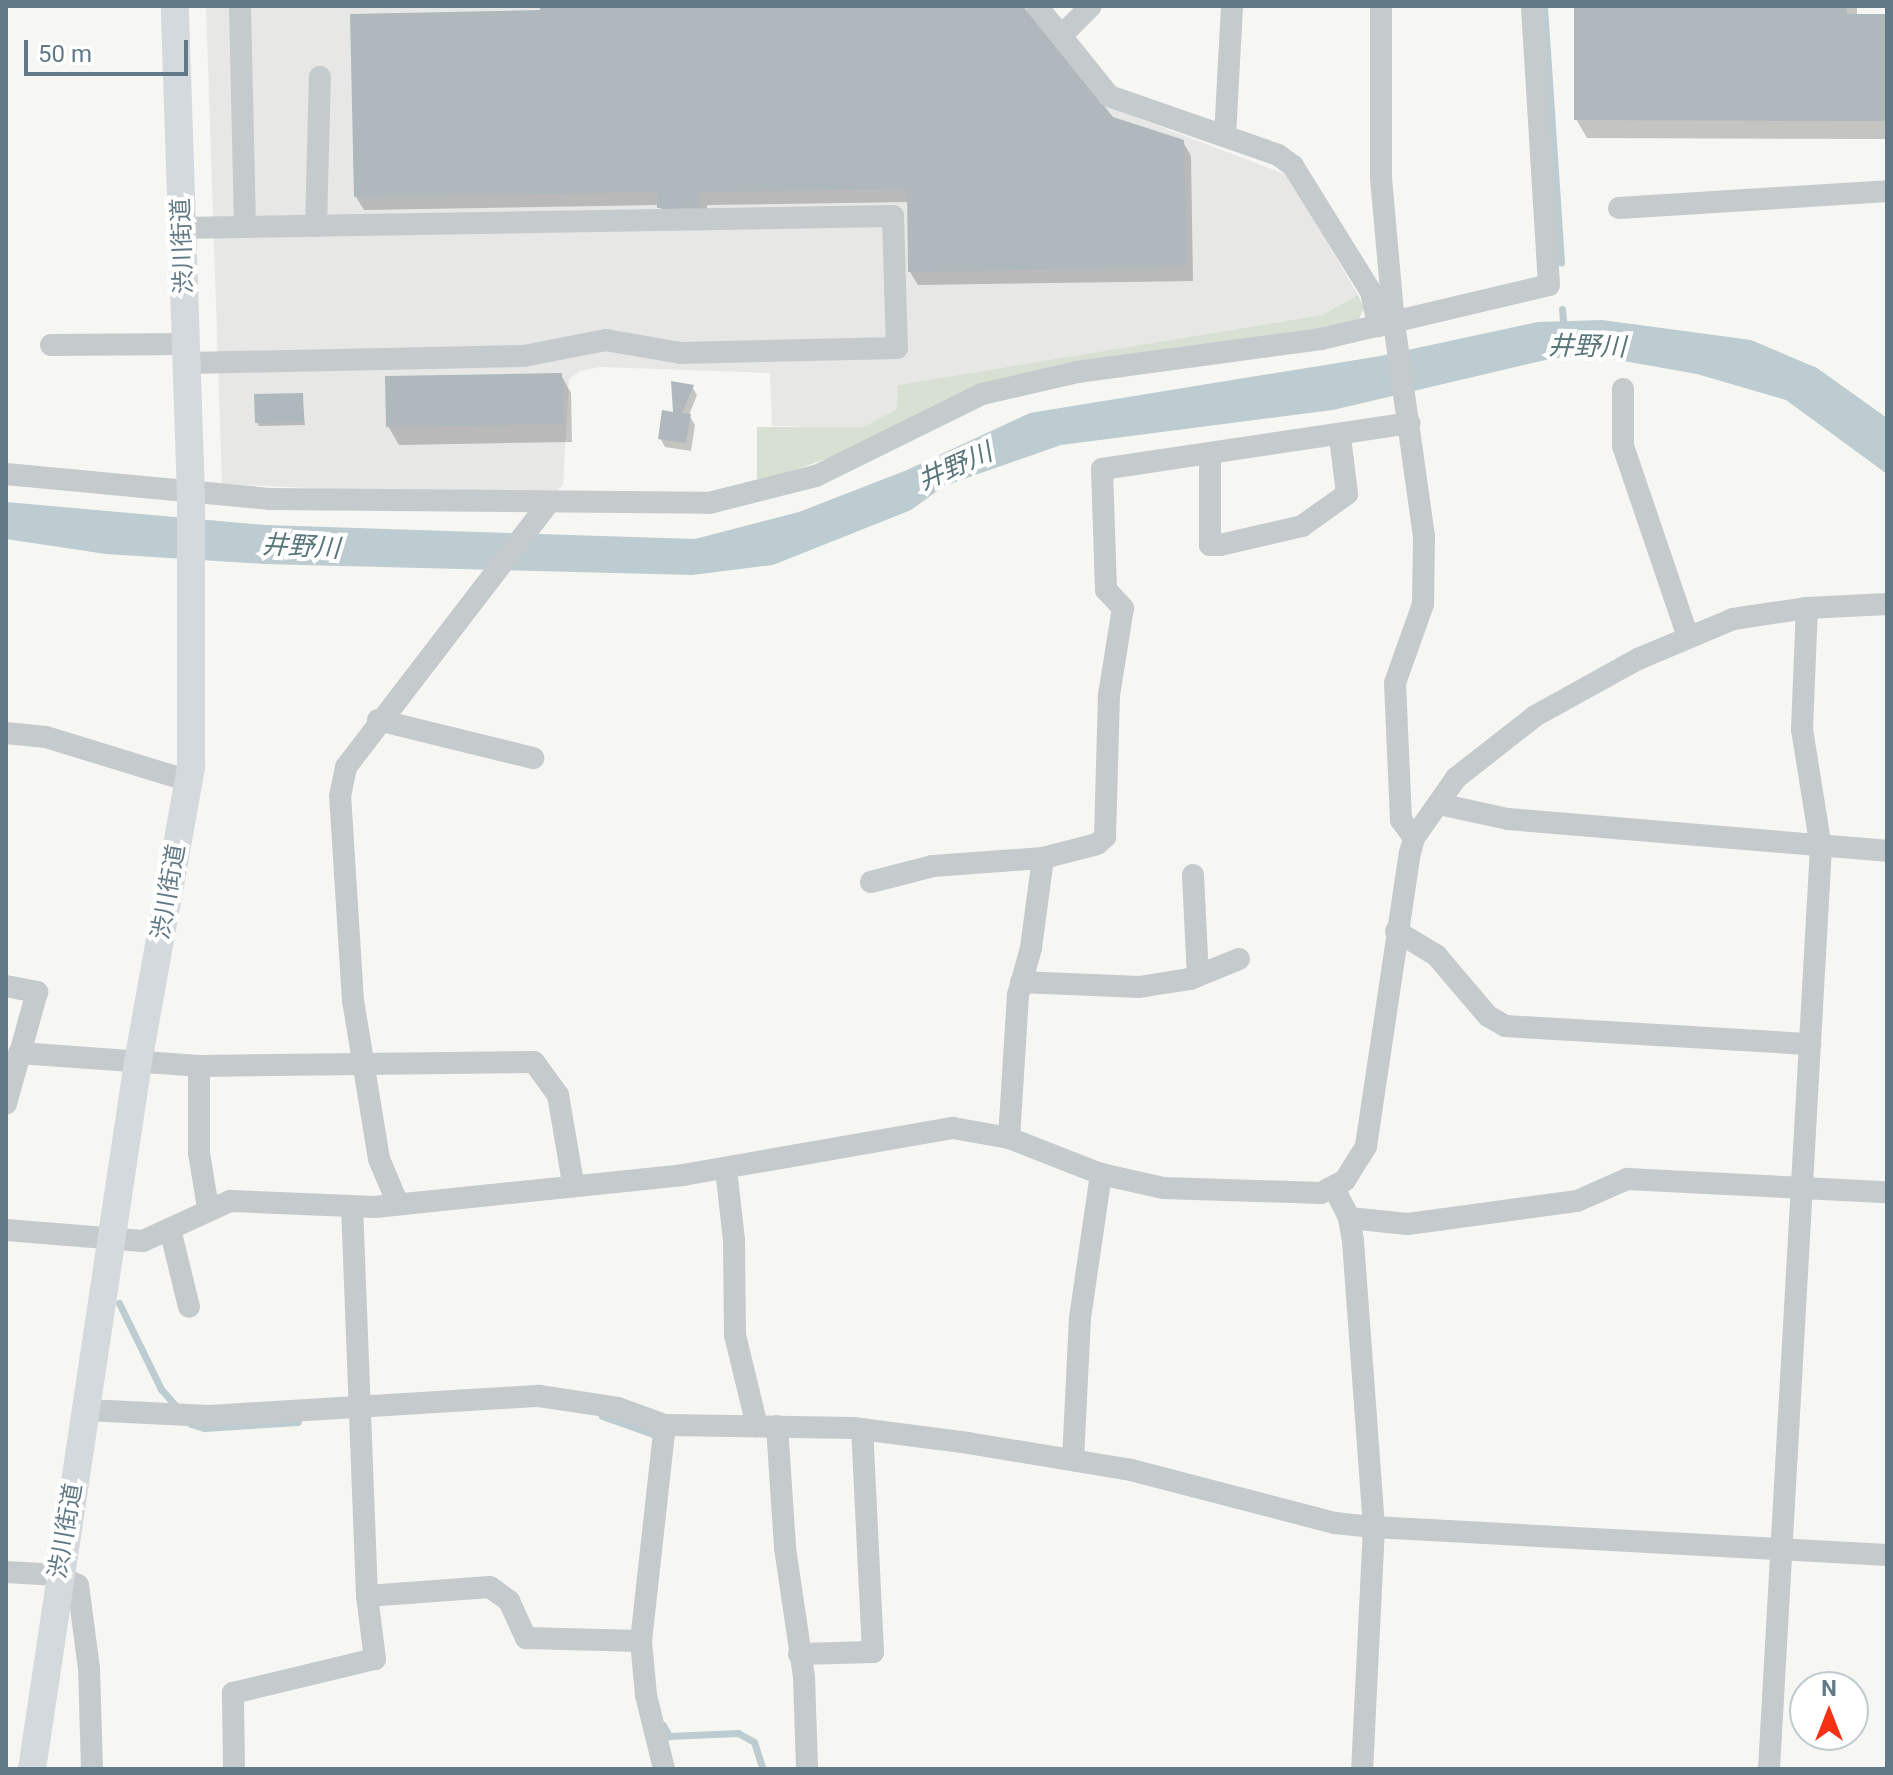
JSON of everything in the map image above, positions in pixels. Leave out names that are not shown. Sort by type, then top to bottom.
[{"type":"main road","name":"渋川街道","points":[[32,1769],[58,1575],[87,1410],[138,1062],[189,781],[193,586],[175,6]]},
{"type":"street","points":[[240,6],[245,227]]},
{"type":"street","points":[[1037,6],[1109,96],[1225,136],[1293,166],[1371,292],[1389,327]]},
{"type":"street","points":[[1061,36],[1091,6]]},
{"type":"street","points":[[1225,136],[1232,6]]},
{"type":"street","points":[[1381,6],[1381,178],[1389,327],[1409,419],[1425,588],[1395,683],[1399,809],[1414,838]]},
{"type":"street","points":[[6,474],[84,485],[269,499],[680,507],[767,491],[816,476],[982,394],[1077,372],[1389,327],[1549,285],[1532,6]]},
{"type":"street","points":[[316,226],[320,77]]},
{"type":"street","points":[[1619,208],[1887,191]]},
{"type":"street","points":[[51,345],[305,360],[524,356],[606,340],[681,353],[897,348],[893,216],[182,228]]},
{"type":"street","points":[[1623,389],[1623,446],[1688,637]]},
{"type":"street","points":[[871,882],[933,866],[1043,858],[1097,844],[1105,837],[1109,695],[1123,608],[1106,590],[1102,469],[1210,457],[1340,437],[1409,419]]},
{"type":"street","points":[[1210,457],[1210,545],[1220,545],[1302,526],[1347,494],[1340,437]]},
{"type":"street","points":[[398,1204],[379,1159],[367,1065],[353,1001],[340,796],[346,767],[378,720],[483,595],[548,505]]},
{"type":"street","points":[[6,1230],[143,1241],[208,1208],[230,1201],[291,1200],[352,1208],[398,1204],[726,1169],[953,1128],[1009,1138],[1101,1174],[1163,1188],[1216,1193],[1306,1195],[1334,1188],[1356,1166],[1366,1146],[1396,931],[1414,838],[1456,778],[1535,716],[1688,637],[1733,619],[1807,608],[1887,604]]},
{"type":"street","points":[[1769,1769],[1821,848],[1802,730],[1807,608]]},
{"type":"street","points":[[378,720],[533,758]]},
{"type":"street","points":[[6,733],[46,737],[189,781]]},
{"type":"street","points":[[1439,804],[1508,819],[1821,848],[1887,851]]},
{"type":"street","points":[[1009,1138],[1021,982],[1043,858]]},
{"type":"street","points":[[1193,875],[1198,976]]},
{"type":"street","points":[[1396,931],[1436,955],[1488,1016],[1505,1026],[1810,1044]]},
{"type":"street","points":[[1021,982],[1139,987],[1198,976],[1239,959]]},
{"type":"street","points":[[6,986],[37,992],[6,1104]]},
{"type":"street","points":[[19,1053],[199,1066],[534,1062],[558,1095],[573,1183]]},
{"type":"street","points":[[199,1066],[199,1153],[208,1208]]},
{"type":"street","points":[[726,1169],[734,1240],[735,1335],[767,1426],[799,1654],[807,1769]]},
{"type":"street","points":[[1073,1460],[1080,1318],[1101,1174]]},
{"type":"street","points":[[1349,1218],[1408,1224],[1577,1201],[1627,1179],[1887,1192]]},
{"type":"street","points":[[1334,1188],[1349,1218],[1374,1527],[1362,1769]]},
{"type":"street","points":[[234,1769],[233,1693],[375,1659],[367,1596],[352,1208]]},
{"type":"street","points":[[170,1229],[189,1307]]},
{"type":"street","points":[[87,1410],[209,1416],[539,1396],[618,1408],[665,1425],[862,1429],[1073,1460],[1374,1527],[1887,1555]]},
{"type":"street","points":[[664,1769],[646,1695],[641,1641],[665,1425]]},
{"type":"street","points":[[799,1654],[873,1652],[862,1429]]},
{"type":"street","points":[[6,1572],[58,1575],[78,1585],[83,1600],[92,1769]]},
{"type":"street","points":[[367,1596],[490,1587],[509,1601],[526,1638],[641,1641]]},
{"type":"shaded area","points":[[206,6],[1028,6],[1109,107],[1287,175],[1358,295],[1322,315],[899,385],[897,409],[864,428],[772,426],[770,373],[600,367],[580,371],[569,379],[563,485],[556,491],[417,493],[222,484]]},
{"type":"shaded area","points":[[1358,295],[1364,308],[1359,319],[1309,332],[1083,364],[757,484],[757,427],[864,427],[897,409],[898,385],[1322,315]]},
{"type":"water","name":"井野川","points":[[1602,320],[1751,340],[1817,368],[1887,418],[1887,474],[1786,400],[1697,374],[1601,357],[1554,358],[1333,410],[1061,445],[944,486],[911,510],[773,565],[692,575],[264,564],[106,554],[6,539],[6,502],[265,525],[695,539],[799,512],[907,470],[1030,413],[1380,356],[1538,322]]},
{"type":"building","points":[[540,6],[1023,6],[1113,117],[1184,140],[1187,267],[908,272],[907,189],[700,192],[701,207],[657,208],[657,192],[354,197],[350,14],[540,10]]},
{"type":"building","points":[[1574,6],[1847,6],[1847,14],[1887,14],[1887,121],[1574,120]]},
{"type":"building","points":[[562,373],[563,424],[386,427],[385,376]]},
{"type":"building","points":[[671,381],[694,385],[682,413],[691,414],[686,443],[658,439],[662,410],[673,412]]},
{"type":"building","points":[[303,393],[304,422],[255,423],[254,394]]},
{"type":"waterway","points":[[1544,6],[1561,262]]},
{"type":"waterway","name":"井野川","points":[[1562,309],[1564,331]]},
{"type":"waterway","points":[[119,1303],[161,1389],[176,1406]]},
{"type":"waterway","points":[[602,1416],[653,1434]]},
{"type":"waterway","points":[[191,1424],[204,1428],[298,1422]]},
{"type":"waterway","points":[[663,1725],[669,1736],[738,1733],[754,1742],[763,1769]]}]
